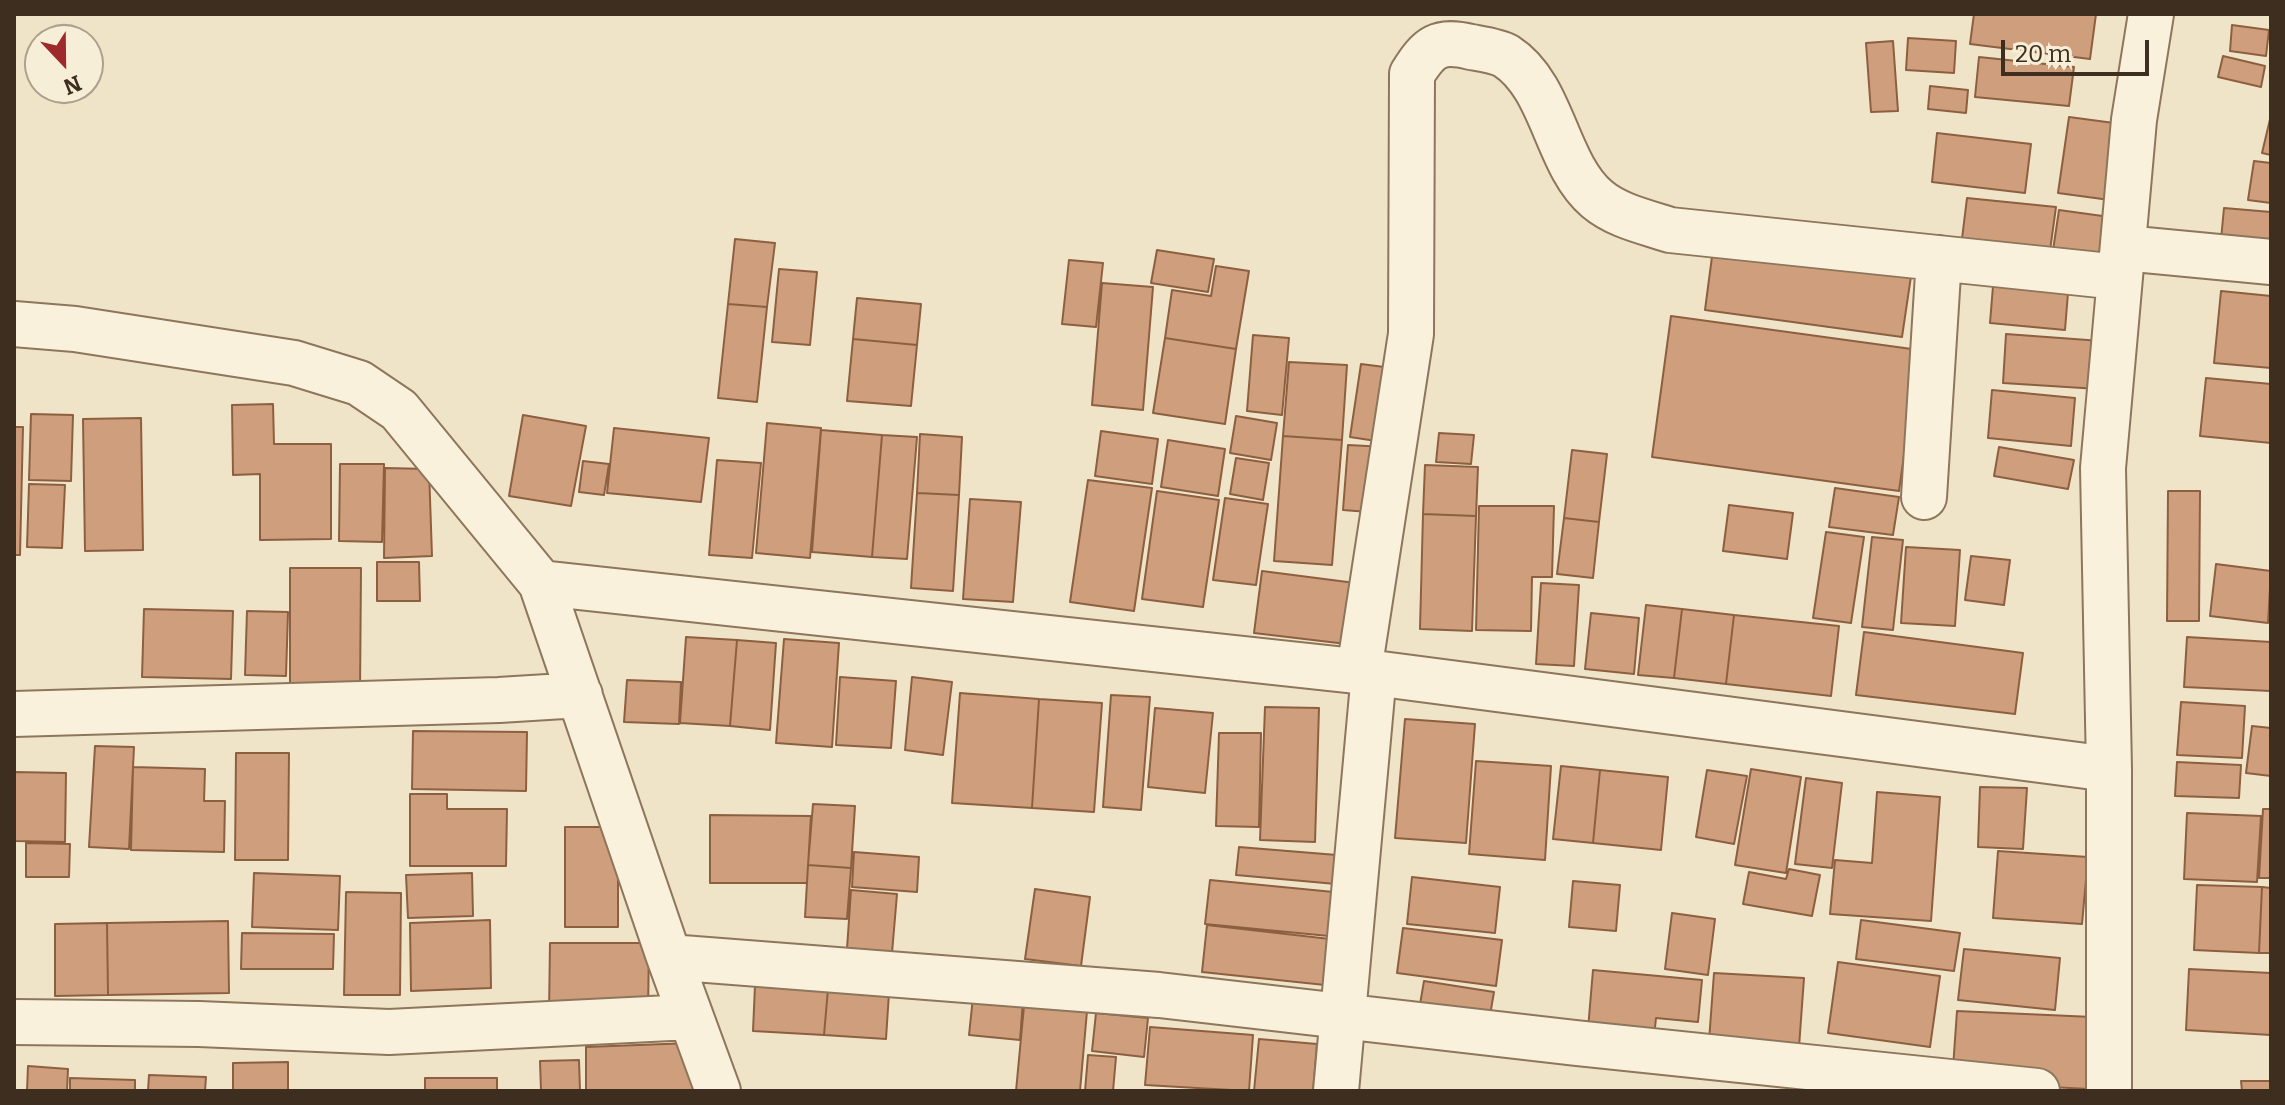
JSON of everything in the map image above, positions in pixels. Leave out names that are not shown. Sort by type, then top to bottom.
[{"type":"street","points":[[2109,1091],[2109,769],[2103,468],[2134,120],[2151,14]]},
{"type":"street","points":[[1336,1091],[1366,672],[1411,334],[1412,74],[1425,54],[1443,44],[1458,44],[1505,55],[1527,77],[1549,113],[1572,169],[1597,199],[1619,212],[1670,230],[1939,258],[2271,262]]},
{"type":"street","points":[[1924,497],[1939,258]]},
{"type":"street","points":[[14,324],[75,329],[294,363],[359,383],[399,410],[541,583],[718,1091]]},
{"type":"street","points":[[541,583],[1366,672],[2109,769]]},
{"type":"street","points":[[14,714],[580,695]]},
{"type":"street","points":[[669,957],[1159,995],[2037,1091]]},
{"type":"street","points":[[14,1022],[199,1024],[389,1032],[690,1017]]},
{"type":"building","points":[[1974,14],[2096,14],[2090,59],[1970,44]]},
{"type":"building","points":[[2232,25],[2269,30],[2266,56],[2230,51]]},
{"type":"building","points":[[1908,38],[1956,41],[1954,73],[1906,70]]},
{"type":"building","points":[[1893,41],[1898,111],[1871,112],[1866,43]]},
{"type":"building","points":[[2223,56],[2265,66],[2261,87],[2218,77]]},
{"type":"building","points":[[1979,57],[2074,67],[2069,106],[1975,97]]},
{"type":"building","points":[[1930,86],[1968,90],[1966,113],[1928,109]]},
{"type":"building","points":[[2271,115],[2271,155],[2262,153]]},
{"type":"building","points":[[2069,117],[2129,125],[2117,201],[2058,193]]},
{"type":"building","points":[[1937,133],[2031,144],[2025,193],[1932,182]]},
{"type":"building","points":[[2254,161],[2271,163],[2271,203],[2248,200]]},
{"type":"building","points":[[1967,198],[2056,207],[2048,265],[1960,255]]},
{"type":"building","points":[[2224,208],[2271,212],[2271,254],[2220,250]]},
{"type":"building","points":[[2059,210],[2117,218],[2110,266],[2052,257]]},
{"type":"building","points":[[735,239],[775,243],[767,307],[728,304]]},
{"type":"building","points":[[1713,249],[1911,276],[1902,337],[1705,310]]},
{"type":"building","points":[[1157,250],[1214,259],[1208,292],[1151,283]]},
{"type":"building","points":[[1069,260],[1103,263],[1096,327],[1062,324]]},
{"type":"building","points":[[1216,266],[1249,271],[1236,349],[1165,338],[1172,290],[1211,296]]},
{"type":"building","points":[[779,269],[817,272],[810,345],[772,342]]},
{"type":"building","points":[[1102,283],[1153,287],[1143,410],[1092,405]]},
{"type":"building","points":[[1993,286],[2068,293],[2065,330],[1990,323]]},
{"type":"building","points":[[2221,291],[2271,296],[2271,368],[2214,363]]},
{"type":"building","points":[[857,298],[921,304],[917,345],[853,339]]},
{"type":"building","points":[[728,304],[767,307],[757,402],[718,398]]},
{"type":"building","points":[[1671,316],[1919,350],[1899,491],[1652,457]]},
{"type":"building","points":[[2006,334],[2101,341],[2098,389],[2003,383]]},
{"type":"building","points":[[1253,335],[1289,338],[1282,415],[1247,411]]},
{"type":"building","points":[[1165,338],[1236,349],[1225,424],[1153,413]]},
{"type":"building","points":[[853,339],[917,345],[911,406],[847,401]]},
{"type":"building","points":[[1289,362],[1347,365],[1342,440],[1283,436]]},
{"type":"building","points":[[1361,364],[1400,369],[1389,443],[1350,437]]},
{"type":"building","points":[[2206,378],[2271,384],[2271,443],[2200,436]]},
{"type":"building","points":[[1992,390],[2075,398],[2071,446],[1988,438]]},
{"type":"building","points":[[273,404],[274,444],[331,444],[331,539],[260,540],[260,474],[233,475],[232,405]]},
{"type":"building","points":[[31,414],[73,415],[71,481],[29,480]]},
{"type":"building","points":[[523,415],[586,426],[571,506],[509,496]]},
{"type":"building","points":[[1236,416],[1277,423],[1271,460],[1230,453]]},
{"type":"building","points":[[141,418],[143,550],[85,551],[83,419]]},
{"type":"building","points":[[767,423],[821,428],[810,558],[756,553]]},
{"type":"building","points":[[14,427],[23,427],[20,555],[14,555]]},
{"type":"building","points":[[614,428],[709,438],[701,502],[607,493]]},
{"type":"building","points":[[821,430],[882,435],[872,557],[812,552]]},
{"type":"building","points":[[1101,431],[1158,439],[1152,484],[1095,476]]},
{"type":"building","points":[[1439,433],[1474,435],[1471,464],[1436,462]]},
{"type":"building","points":[[920,434],[962,437],[959,495],[917,493]]},
{"type":"building","points":[[882,435],[917,437],[907,559],[872,557]]},
{"type":"building","points":[[1283,436],[1342,440],[1332,565],[1274,561]]},
{"type":"building","points":[[1168,440],[1225,449],[1218,496],[1161,487]]},
{"type":"building","points":[[1348,445],[1386,447],[1381,513],[1343,510]]},
{"type":"building","points":[[1999,447],[2074,460],[2068,489],[1994,476]]},
{"type":"building","points":[[1572,450],[1607,454],[1599,522],[1564,518]]},
{"type":"building","points":[[1236,458],[1269,463],[1263,500],[1230,494]]},
{"type":"building","points":[[717,460],[761,463],[752,558],[709,555]]},
{"type":"building","points":[[583,461],[609,464],[604,495],[579,492]]},
{"type":"building","points":[[340,464],[384,464],[382,542],[339,541]]},
{"type":"building","points":[[1425,465],[1478,467],[1476,516],[1423,514]]},
{"type":"building","points":[[385,468],[429,469],[432,556],[384,558]]},
{"type":"building","points":[[1088,480],[1152,488],[1134,611],[1070,602]]},
{"type":"building","points":[[29,484],[65,485],[62,548],[27,547]]},
{"type":"building","points":[[1835,488],[1899,497],[1893,535],[1829,527]]},
{"type":"building","points":[[1157,491],[1219,500],[1203,607],[1142,599]]},
{"type":"building","points":[[2168,491],[2200,491],[2199,621],[2167,621]]},
{"type":"building","points":[[917,493],[959,495],[953,591],[911,588]]},
{"type":"building","points":[[1225,498],[1268,504],[1256,585],[1213,580]]},
{"type":"building","points":[[970,499],[1021,502],[1013,602],[963,599]]},
{"type":"building","points":[[1729,505],[1793,513],[1787,559],[1723,551]]},
{"type":"building","points":[[1479,506],[1554,506],[1552,577],[1532,577],[1531,631],[1476,630]]},
{"type":"building","points":[[1423,514],[1476,516],[1472,631],[1420,629]]},
{"type":"building","points":[[1564,518],[1599,522],[1593,578],[1557,574]]},
{"type":"building","points":[[1826,532],[1864,537],[1851,623],[1813,618]]},
{"type":"building","points":[[1872,537],[1903,540],[1893,630],[1862,627]]},
{"type":"building","points":[[1906,547],[1960,550],[1955,626],[1901,623]]},
{"type":"building","points":[[1971,556],[2010,560],[2004,605],[1965,600]]},
{"type":"building","points":[[377,562],[419,562],[420,601],[377,601]]},
{"type":"building","points":[[2216,564],[2271,571],[2268,623],[2210,616]]},
{"type":"building","points":[[290,568],[361,568],[360,692],[290,692]]},
{"type":"building","points":[[1262,571],[1363,584],[1355,645],[1254,633]]},
{"type":"building","points":[[1541,583],[1579,585],[1574,666],[1536,664]]},
{"type":"building","points":[[1646,605],[1682,609],[1674,678],[1638,675]]},
{"type":"building","points":[[144,609],[233,611],[231,679],[142,677]]},
{"type":"building","points":[[1682,609],[1734,615],[1726,684],[1674,678]]},
{"type":"building","points":[[247,611],[288,612],[286,676],[245,675]]},
{"type":"building","points":[[1591,613],[1639,618],[1634,674],[1585,669]]},
{"type":"building","points":[[1734,615],[1839,626],[1831,696],[1726,684]]},
{"type":"building","points":[[1864,632],[2023,653],[2015,714],[1856,695]]},
{"type":"building","points":[[686,637],[737,640],[730,726],[680,723]]},
{"type":"building","points":[[2187,637],[2271,642],[2271,691],[2184,687]]},
{"type":"building","points":[[784,639],[839,643],[832,747],[776,743]]},
{"type":"building","points":[[737,640],[776,643],[770,730],[730,726]]},
{"type":"building","points":[[840,677],[896,681],[891,748],[836,745]]},
{"type":"building","points":[[912,677],[952,682],[943,755],[905,750]]},
{"type":"building","points":[[627,680],[681,682],[679,724],[624,722]]},
{"type":"building","points":[[960,693],[1039,699],[1032,808],[952,803]]},
{"type":"building","points":[[1111,695],[1150,697],[1141,810],[1103,807]]},
{"type":"building","points":[[1039,699],[1102,703],[1094,812],[1032,808]]},
{"type":"building","points":[[2181,702],[2245,706],[2242,758],[2177,755]]},
{"type":"building","points":[[1265,707],[1319,708],[1315,842],[1260,840]]},
{"type":"building","points":[[1155,708],[1213,713],[1205,793],[1148,787]]},
{"type":"building","points":[[1405,719],[1475,724],[1466,843],[1395,838]]},
{"type":"building","points":[[2252,726],[2271,728],[2271,776],[2246,773]]},
{"type":"building","points":[[413,731],[527,732],[526,791],[412,789]]},
{"type":"building","points":[[1219,733],[1261,733],[1259,827],[1216,826]]},
{"type":"building","points":[[95,746],[134,747],[129,849],[89,847]]},
{"type":"building","points":[[236,753],[289,753],[288,860],[235,860]]},
{"type":"building","points":[[1476,761],[1551,766],[1545,860],[1469,854]]},
{"type":"building","points":[[2177,762],[2241,765],[2239,798],[2175,796]]},
{"type":"building","points":[[1561,766],[1600,770],[1593,843],[1553,839]]},
{"type":"building","points":[[133,767],[205,769],[204,801],[225,801],[224,852],[131,850]]},
{"type":"building","points":[[1751,769],[1801,777],[1786,873],[1735,865]]},
{"type":"building","points":[[1600,770],[1668,777],[1661,850],[1593,843]]},
{"type":"building","points":[[1707,770],[1747,776],[1734,844],[1696,837]]},
{"type":"building","points":[[14,772],[66,773],[65,842],[14,841]]},
{"type":"building","points":[[1806,778],[1842,783],[1832,868],[1795,864]]},
{"type":"building","points":[[1980,787],[2027,788],[2023,849],[1978,847]]},
{"type":"building","points":[[1877,792],[1940,797],[1931,921],[1830,914],[1835,860],[1872,863]]},
{"type":"building","points":[[410,794],[447,794],[447,809],[507,809],[506,866],[410,866]]},
{"type":"building","points":[[813,804],[855,806],[851,868],[808,865]]},
{"type":"building","points":[[2263,809],[2271,809],[2271,878],[2259,878]]},
{"type":"building","points":[[2187,813],[2261,816],[2257,882],[2184,879]]},
{"type":"building","points":[[710,815],[811,816],[807,883],[710,883]]},
{"type":"building","points":[[565,827],[618,827],[618,927],[565,927]]},
{"type":"building","points":[[26,843],[70,844],[69,877],[26,877]]},
{"type":"building","points":[[1239,847],[1349,856],[1347,885],[1236,875]]},
{"type":"building","points":[[1998,851],[2088,857],[2082,924],[1993,918]]},
{"type":"building","points":[[854,852],[919,857],[917,892],[852,887]]},
{"type":"building","points":[[808,865],[851,868],[847,919],[805,917]]},
{"type":"building","points":[[1789,869],[1820,875],[1812,916],[1743,904],[1749,872],[1786,879]]},
{"type":"building","points":[[254,873],[340,876],[338,930],[252,927]]},
{"type":"building","points":[[472,873],[473,916],[408,918],[406,875]]},
{"type":"building","points":[[1412,877],[1500,887],[1495,933],[1407,924]]},
{"type":"building","points":[[1210,880],[1344,893],[1339,937],[1205,924]]},
{"type":"building","points":[[1573,881],[1620,885],[1616,931],[1569,927]]},
{"type":"building","points":[[2197,885],[2262,887],[2259,953],[2194,950]]},
{"type":"building","points":[[2262,887],[2271,888],[2271,953],[2259,953]]},
{"type":"building","points":[[1035,889],[1090,897],[1081,966],[1025,959]]},
{"type":"building","points":[[851,890],[897,894],[892,953],[847,949]]},
{"type":"building","points":[[346,892],[401,893],[400,995],[344,995]]},
{"type":"building","points":[[1672,913],[1715,919],[1708,975],[1665,969]]},
{"type":"building","points":[[490,920],[491,988],[411,991],[410,923]]},
{"type":"building","points":[[1861,920],[1960,933],[1954,971],[1856,959]]},
{"type":"building","points":[[228,921],[229,993],[108,995],[107,923]]},
{"type":"building","points":[[107,923],[108,995],[55,996],[55,924]]},
{"type":"building","points":[[1207,925],[1330,939],[1325,985],[1202,972]]},
{"type":"building","points":[[1403,928],[1502,940],[1496,986],[1397,973]]},
{"type":"building","points":[[242,933],[334,934],[333,969],[241,969]]},
{"type":"building","points":[[550,943],[649,943],[648,1014],[549,1014]]},
{"type":"building","points":[[1964,949],[2060,958],[2055,1010],[1958,1000]]},
{"type":"building","points":[[1838,962],[1940,976],[1930,1047],[1828,1033]]},
{"type":"building","points":[[2189,969],[2271,973],[2271,1035],[2186,1030]]},
{"type":"building","points":[[1593,970],[1702,980],[1698,1022],[1656,1018],[1653,1047],[1587,1041]]},
{"type":"building","points":[[1714,973],[1804,978],[1799,1047],[1709,1041]]},
{"type":"building","points":[[1424,981],[1494,992],[1488,1027],[1418,1016]]},
{"type":"building","points":[[755,985],[828,989],[824,1035],[753,1031]]},
{"type":"building","points":[[828,989],[889,993],[886,1039],[824,1035]]},
{"type":"building","points":[[973,997],[1023,1001],[1020,1040],[969,1035]]},
{"type":"building","points":[[1024,1006],[1087,1011],[1080,1091],[1016,1091]]},
{"type":"building","points":[[1957,1011],[2093,1017],[2089,1089],[1952,1082]]},
{"type":"building","points":[[1096,1013],[1148,1018],[1144,1057],[1092,1051]]},
{"type":"building","points":[[1150,1027],[1253,1035],[1249,1091],[1145,1085]]},
{"type":"building","points":[[1259,1039],[1317,1044],[1313,1091],[1254,1091]]},
{"type":"building","points":[[691,1043],[693,1091],[586,1091],[586,1047]]},
{"type":"building","points":[[1088,1055],[1116,1057],[1113,1091],[1085,1091]]},
{"type":"building","points":[[579,1060],[580,1091],[541,1091],[540,1061]]},
{"type":"building","points":[[288,1062],[288,1091],[233,1091],[233,1063]]},
{"type":"building","points":[[28,1066],[68,1069],[67,1091],[27,1091]]},
{"type":"building","points":[[149,1075],[206,1077],[205,1091],[148,1091]]},
{"type":"building","points":[[70,1078],[135,1080],[135,1091],[70,1091]]},
{"type":"building","points":[[425,1078],[497,1078],[497,1091],[425,1091]]},
{"type":"building","points":[[2241,1081],[2271,1081],[2271,1091],[2242,1091]]}]
